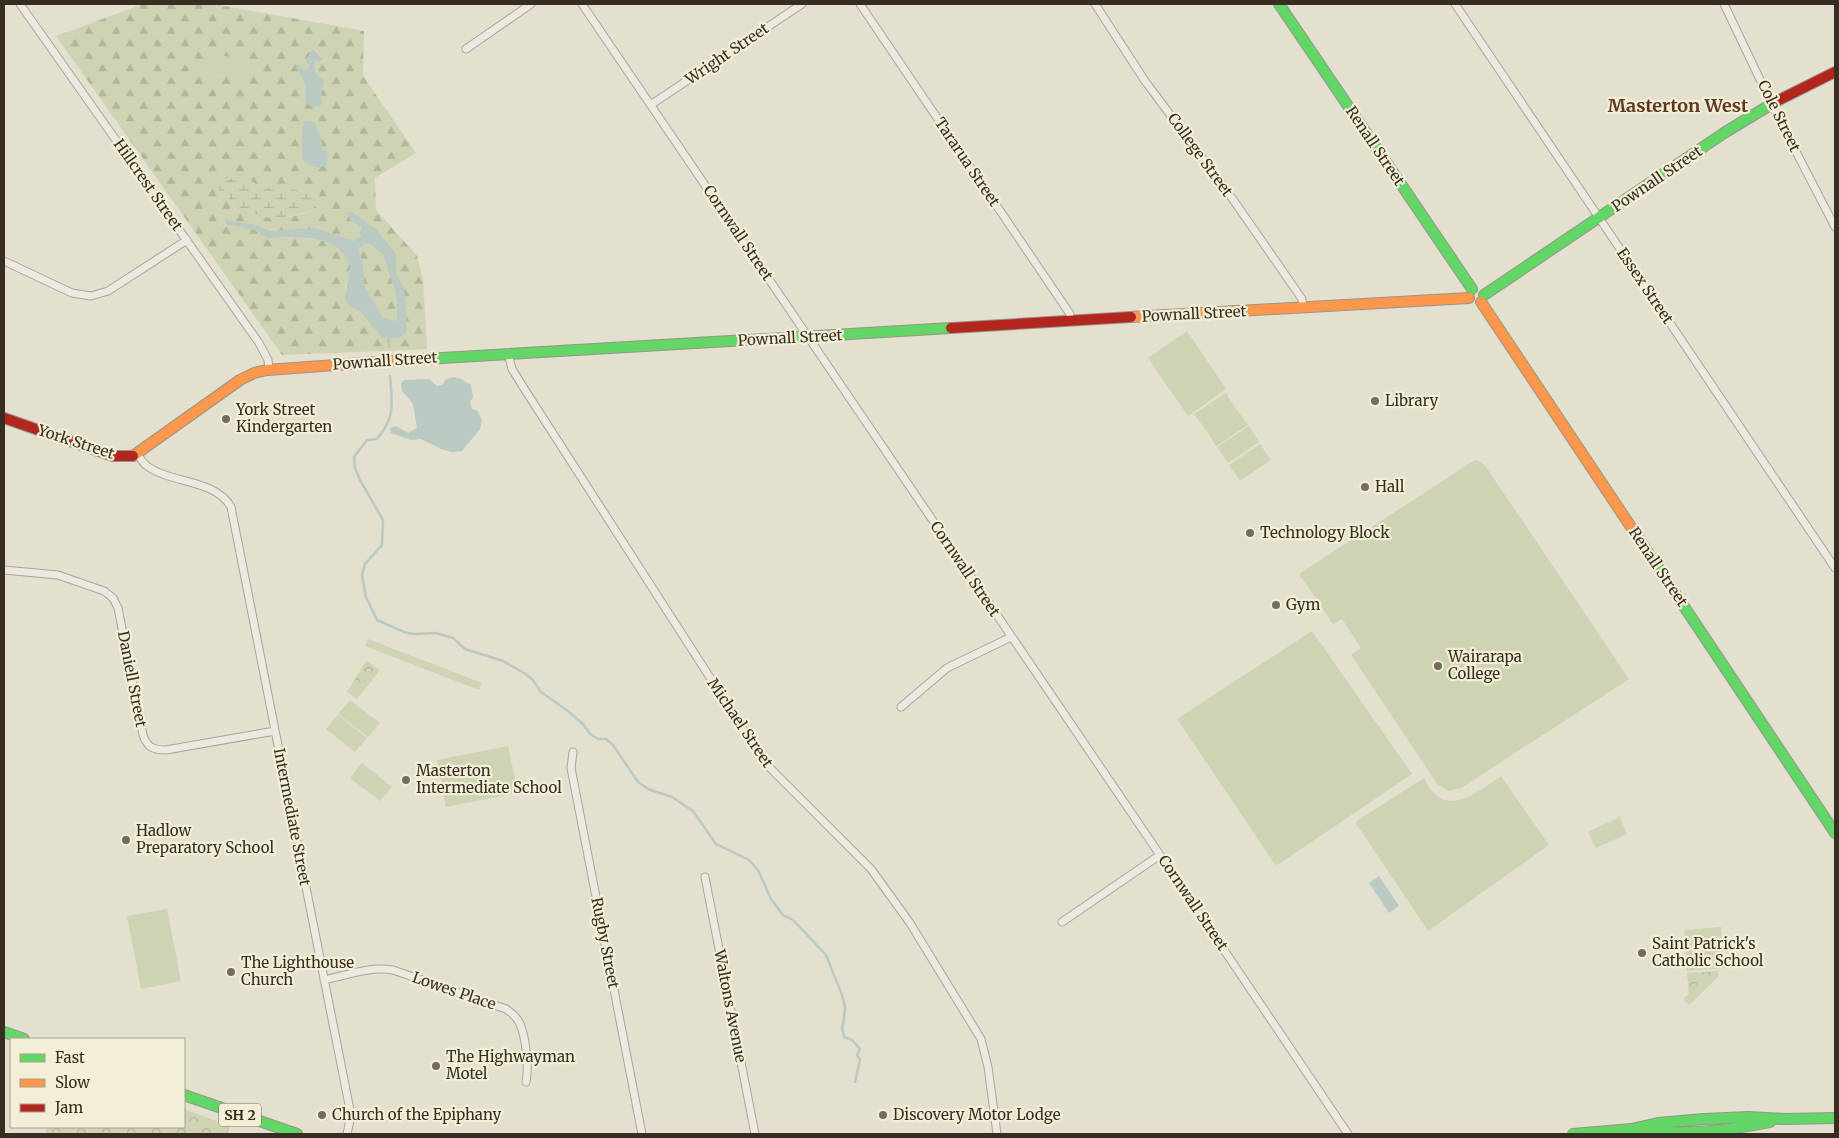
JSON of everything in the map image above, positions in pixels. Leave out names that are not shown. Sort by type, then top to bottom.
[{"type":"main road","name":"Renall Street","points":[[1279,4],[1470,294]]},
{"type":"main road","name":"Pownall Street","points":[[1482,298],[1724,133],[1772,104],[1835,72]]},
{"type":"main road","points":[[1470,294],[1479,289],[1482,298]]},
{"type":"main road","name":"Pownall Street","points":[[137,454],[245,377],[269,370],[508,354],[1304,308],[1470,294]]},
{"type":"main road","name":"Renall Street","points":[[1482,298],[1835,833]]},
{"type":"main road","name":"York Street","points":[[4,418],[113,456],[130,457],[137,454]]},
{"type":"main road","points":[[4,1032],[21,1038]]},
{"type":"main road","name":"SH 2","points":[[185,1095],[297,1134]]},
{"type":"main road","points":[[1573,1134],[1632,1129],[1658,1123],[1704,1119],[1748,1117],[1785,1119],[1835,1118]]},
{"type":"street","name":"Hillcrest Street","points":[[20,4],[259,343],[268,360],[269,370]]},
{"type":"street","points":[[466,49],[531,4]]},
{"type":"street","name":"Cornwall Street","points":[[582,4],[652,104],[1348,1134]]},
{"type":"street","name":"Wright Street","points":[[652,104],[802,4]]},
{"type":"street","name":"Tararua Street","points":[[860,4],[1070,314],[1071,321]]},
{"type":"street","name":"College Street","points":[[1095,4],[1145,81],[1225,188],[1302,299],[1304,308]]},
{"type":"street","name":"Essex Street","points":[[1455,4],[1835,568]]},
{"type":"street","name":"Cole Street","points":[[1724,4],[1772,104],[1835,227]]},
{"type":"street","points":[[4,262],[72,293],[91,296],[108,291],[187,240]]},
{"type":"street","name":"Michael Street","points":[[508,354],[512,369],[527,393],[765,763],[871,869],[910,923],[981,1039],[988,1067],[997,1134]]},
{"type":"street","name":"York Street","points":[[137,454],[146,465],[160,472],[214,491],[227,500]]},
{"type":"street","name":"Intermediate Street","points":[[227,500],[233,515],[351,1115],[347,1134]]},
{"type":"street","name":"Daniell Street","points":[[4,570],[58,575],[104,591],[113,598],[118,608],[143,735],[146,744],[156,750],[166,750],[275,731]]},
{"type":"street","points":[[901,707],[947,668],[1011,637]]},
{"type":"street","name":"Rugby Street","points":[[573,752],[571,768],[642,1134]]},
{"type":"street","points":[[1062,922],[1160,855]]},
{"type":"street","name":"Waltons Avenue","points":[[705,877],[755,1134]]},
{"type":"street","name":"Lowes Place","points":[[324,980],[383,968],[506,1009],[516,1018],[520,1025],[528,1065],[526,1082]]},
{"type":"green space","points":[[143,4],[213,4],[364,31],[363,76],[416,153],[375,178],[376,210],[417,256],[423,279],[427,349],[282,355],[56,36]],"holes":[[[314,49],[323,59],[316,61],[314,65],[316,74],[325,80],[321,92],[322,103],[305,94],[305,83],[298,66],[304,70],[308,69],[309,66],[305,61]],[[220,55],[237,58],[246,74],[244,76],[237,72],[232,72],[219,78],[205,68]],[[230,178],[241,182],[246,179],[288,194],[293,189],[319,194],[315,203],[317,208],[302,214],[279,218],[271,218],[249,212],[233,205],[228,197]],[[226,220],[251,224],[271,231],[293,230],[337,236],[353,241],[361,235],[361,227],[350,220],[377,230],[395,254],[396,274],[403,285],[398,338],[382,338],[360,311],[349,306],[346,289],[350,264],[346,254],[338,247],[314,239],[266,238],[258,231]]]},
{"type":"green space","points":[[217,56],[237,58],[246,74],[244,76],[237,72],[223,75],[219,78],[205,68]]},
{"type":"green space","points":[[219,178],[230,178],[241,182],[246,179],[288,194],[292,189],[320,194],[315,203],[317,208],[286,217],[264,217],[233,205],[228,197],[219,197]]},
{"type":"green space","points":[[370,244],[383,255],[397,297],[397,322],[383,319],[364,285],[363,265],[359,250],[362,245]]},
{"type":"green space","points":[[1187,331],[1226,389],[1188,416],[1148,358]]},
{"type":"green space","points":[[1226,393],[1236,409],[1233,412],[1237,410],[1248,425],[1216,446],[1206,430],[1208,427],[1205,429],[1194,414]]},
{"type":"green space","points":[[1249,426],[1259,442],[1228,463],[1217,447]]},
{"type":"green space","points":[[1260,444],[1271,460],[1240,481],[1229,465]]},
{"type":"green space","points":[[1475,460],[1481,462],[1486,467],[1629,679],[1461,788],[1449,791],[1438,785],[1351,655],[1361,648],[1342,619],[1333,624],[1299,574]]},
{"type":"green space","points":[[1312,631],[1412,774],[1276,866],[1177,719]]},
{"type":"green space","points":[[368,639],[482,683],[479,690],[365,646]]},
{"type":"green space","points":[[366,661],[380,670],[357,699],[347,692]]},
{"type":"green space","points":[[350,700],[380,723],[368,737],[338,714]]},
{"type":"green space","points":[[338,715],[367,738],[355,752],[326,729]]},
{"type":"green space","points":[[508,746],[518,793],[446,807],[437,760]]},
{"type":"green space","points":[[362,763],[392,787],[380,801],[350,778]]},
{"type":"green space","points":[[1501,776],[1549,845],[1428,931],[1355,822],[1424,778],[1435,794],[1451,801],[1460,800],[1478,792]]},
{"type":"green space","points":[[1620,817],[1627,834],[1596,848],[1588,832]]},
{"type":"green space","points":[[167,909],[181,981],[141,989],[127,916]]},
{"type":"green space","points":[[1721,927],[1725,968],[1687,971],[1684,930]]},
{"type":"green space","points":[[1718,971],[1718,977],[1689,1005],[1683,999],[1689,994],[1687,973]]},
{"type":"green space","points":[[185,1109],[230,1126],[227,1134],[45,1134],[47,1128],[185,1128]]},
{"type":"shaded area","points":[[313,49],[323,59],[316,61],[314,65],[316,74],[325,80],[321,92],[322,104],[311,107],[306,102],[305,83],[296,67],[298,65],[304,70],[308,69],[309,66],[305,61]]},
{"type":"shaded area","points":[[304,121],[314,122],[322,142],[322,149],[328,152],[327,166],[313,166],[302,159],[302,130]]},
{"type":"shaded area","points":[[352,212],[377,230],[396,254],[396,274],[403,285],[405,296],[407,332],[398,338],[382,338],[360,311],[349,306],[345,299],[350,264],[344,254],[335,246],[314,239],[266,238],[258,231],[226,224],[226,220],[251,224],[271,231],[315,228],[353,241],[361,235],[361,227],[350,220],[347,213]],"holes":[[[370,244],[383,255],[397,297],[397,321],[383,318],[364,285],[363,265],[359,250],[362,245]]]},
{"type":"shaded area","points":[[453,377],[471,385],[473,398],[470,401],[472,409],[478,411],[482,421],[480,429],[462,451],[452,452],[421,439],[411,440],[391,433],[390,428],[396,426],[408,433],[417,428],[413,404],[402,391],[401,384],[404,380],[429,379],[437,386],[443,385],[445,380]]},
{"type":"shaded area","points":[[1379,876],[1399,906],[1389,913],[1369,883]]},
{"type":"waterway","points":[[388,338],[389,347]]},
{"type":"waterway","points":[[390,376],[391,409],[387,423],[377,439],[367,440],[354,457],[355,468],[360,480],[383,520],[382,545],[365,564],[362,575],[366,597],[377,620],[404,632],[413,634],[436,633],[453,638],[465,649],[503,661],[524,673],[532,679],[541,692],[583,724],[590,734],[598,739],[606,739],[613,745],[638,782],[648,789],[672,797],[693,811],[716,844],[749,860],[758,870],[771,899],[783,915],[793,920],[826,955],[845,1007],[842,1028],[844,1037],[852,1040],[860,1049],[857,1055],[860,1060],[855,1082]]},
{"type":"traffic: fast","points":[[1279,4],[1472,289]]},
{"type":"traffic: fast","points":[[1484,295],[1724,133],[1775,102]]},
{"type":"traffic: fast","points":[[391,361],[951,328]]},
{"type":"traffic: fast","points":[[1645,548],[1835,833]]},
{"type":"traffic: fast","points":[[4,1032],[21,1038]]},
{"type":"traffic: fast","points":[[185,1095],[297,1134]]},
{"type":"traffic: fast","points":[[1573,1134],[1632,1129],[1658,1123],[1704,1119],[1748,1117],[1785,1119],[1835,1118]]},
{"type":"traffic: fast","points":[[1639,1130],[1672,1133],[1705,1132],[1770,1122]]},
{"type":"traffic: slow","points":[[1131,317],[1469,298]]},
{"type":"traffic: slow","points":[[1481,302],[1645,548]]},
{"type":"traffic: slow","points":[[133,456],[240,380],[254,373],[267,370],[391,361]]},
{"type":"traffic: jam","points":[[1775,102],[1835,72]]},
{"type":"traffic: jam","points":[[951,328],[1131,317]]},
{"type":"traffic: jam","points":[[4,418],[113,456],[133,456]]},
{"type":"place","name":"Library","points":[[1375,401]]},
{"type":"place","name":"York Street Kindergarten","points":[[226,419]]},
{"type":"place","name":"Hall","points":[[1365,487]]},
{"type":"place","name":"Technology Block","points":[[1250,533]]},
{"type":"place","name":"Gym","points":[[1276,605]]},
{"type":"place","name":"Wairarapa College","points":[[1438,666]]},
{"type":"place","name":"Masterton Intermediate School","points":[[406,780]]},
{"type":"place","name":"Hadlow Preparatory School","points":[[126,840]]},
{"type":"place","name":"Saint Patrick's Catholic School","points":[[1642,953]]},
{"type":"place","name":"The Lighthouse Church","points":[[231,972]]},
{"type":"place","name":"The Highwayman Motel","points":[[436,1066]]},
{"type":"place","name":"Church of the Epiphany","points":[[322,1115]]},
{"type":"place","name":"Discovery Motor Lodge","points":[[883,1115]]},
{"type":"district","name":"Masterton West","points":[[1678,106]]}]
